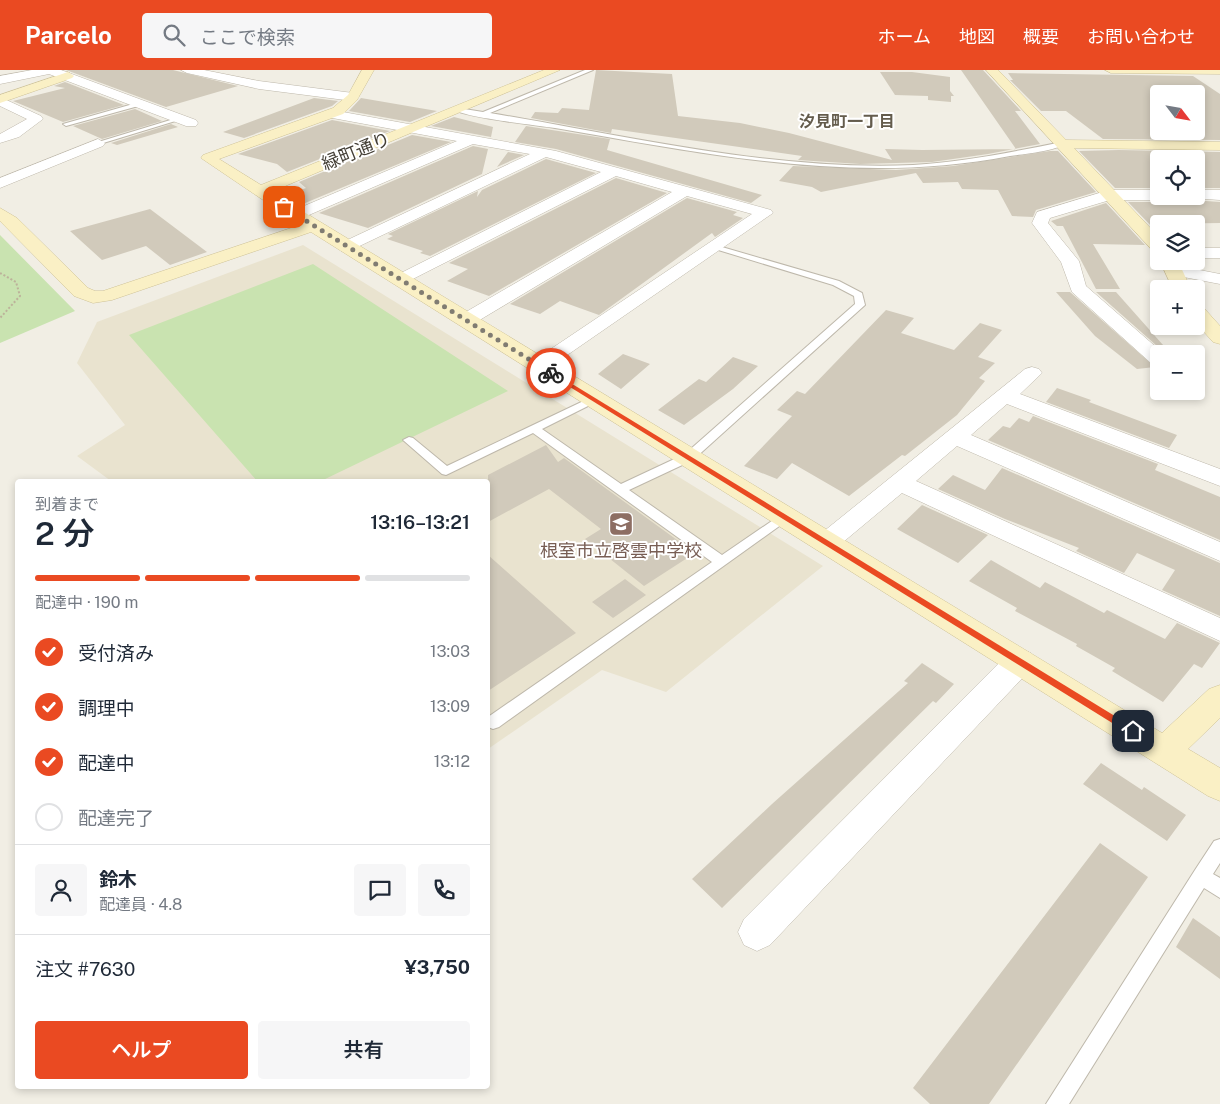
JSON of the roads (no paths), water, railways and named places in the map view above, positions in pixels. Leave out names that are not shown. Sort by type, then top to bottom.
[{"type":"street","points":[[0,80],[50,70],[185,121]]},
{"type":"street","points":[[187,70],[259,85],[354,97]]},
{"type":"street","points":[[368,70],[354,97],[332,114],[208,158],[347,247],[1220,786]]},
{"type":"street","name":"緑町通り","points":[[260,191],[554,70]]},
{"type":"street","points":[[992,70],[1150,237]]},
{"type":"street","points":[[1111,70],[1220,71]]},
{"type":"street","points":[[1202,71],[1220,83]]},
{"type":"street","points":[[0,100],[68,76]]},
{"type":"street","points":[[0,100],[36,119],[14,134],[0,139]]},
{"type":"street","points":[[332,114],[544,152],[765,213],[718,247],[540,365]]},
{"type":"street","points":[[0,213],[11,221],[81,292],[93,297],[106,296],[304,220],[473,139]]},
{"type":"street","points":[[0,183],[98,143]]},
{"type":"street","points":[[1062,144],[1220,146]]},
{"type":"street","points":[[347,247],[544,152]]},
{"type":"street","points":[[401,280],[615,171]]},
{"type":"street","points":[[466,320],[684,191]]},
{"type":"street","points":[[1150,195],[1109,194],[1043,215],[1040,223],[1070,262],[1078,288],[1150,352]]},
{"type":"street","points":[[1205,195],[1220,195]]},
{"type":"street","points":[[1205,253],[1220,253]]},
{"type":"street","points":[[1187,270],[1220,278]]},
{"type":"street","points":[[1205,321],[1220,338]]},
{"type":"street","points":[[827,542],[1032,373]]},
{"type":"street","points":[[1005,396],[1220,478]]},
{"type":"street","points":[[955,437],[1220,552]]},
{"type":"street","points":[[898,482],[1220,630]]},
{"type":"street","points":[[757,932],[1020,661]]},
{"type":"street","points":[[1165,751],[1220,698]]},
{"type":"lane","points":[[484,114],[509,101],[590,70]]},
{"type":"lane","points":[[66,124],[140,104]]},
{"type":"lane","points":[[458,110],[741,158],[830,167],[913,167],[993,158],[1062,144]]},
{"type":"lane","points":[[98,143],[185,121]]},
{"type":"lane","points":[[620,489],[688,457],[860,305],[859,295],[836,283],[718,247]]},
{"type":"lane","points":[[408,440],[446,471],[594,399]]},
{"type":"lane","points":[[534,428],[722,562]]},
{"type":"lane","points":[[493,722],[786,517]]},
{"type":"lane","points":[[1057,1104],[1220,847]]},
{"type":"lane","points":[[1201,876],[1220,888]]},
{"type":"place","name":"根室市立啓雲中学校","points":[[621,524]]},
{"type":"district","name":"汐見町一丁目","points":[[847,121]]}]
